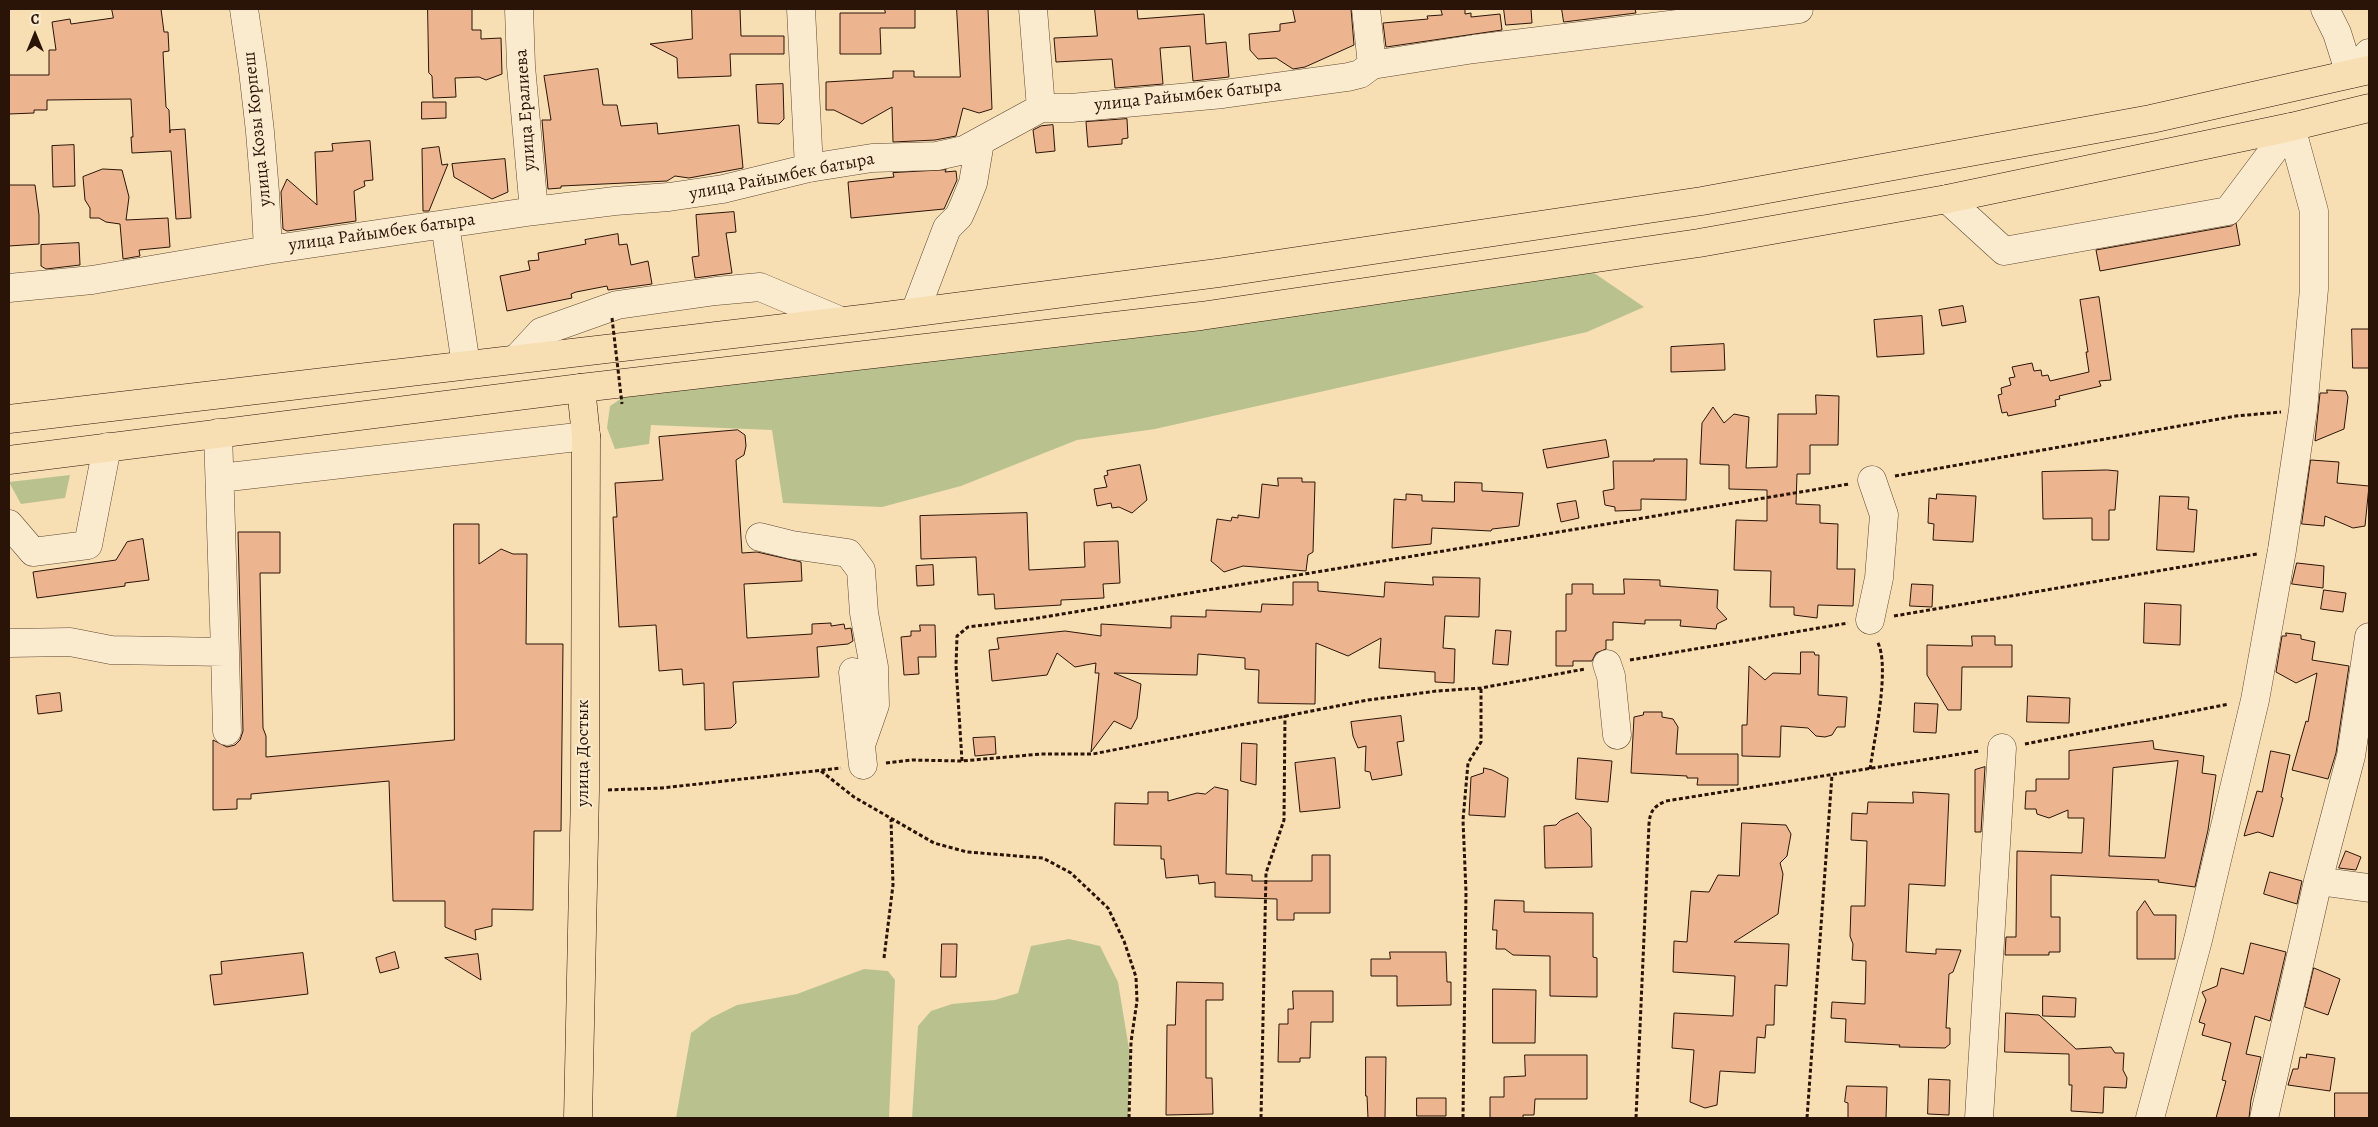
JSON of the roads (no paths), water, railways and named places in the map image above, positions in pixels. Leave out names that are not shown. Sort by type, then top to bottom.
[{"type":"main road","points":[[9,419],[842,321],[1228,272],[1702,201],[2151,119],[2360,72]]},
{"type":"main road","points":[[9,460],[581,388],[1202,316],[1700,243],[1947,199],[2291,127],[2369,108]]},
{"type":"main road","name":"улица Достык","points":[[578,1118],[585,791],[586,436],[581,388]]},
{"type":"street","name":"улица Козы Корпеш","points":[[244,9],[258,94],[266,195],[268,250]]},
{"type":"street","name":"улица Ералиева","points":[[519,9],[521,66],[534,211]]},
{"type":"street","points":[[801,9],[809,168]]},
{"type":"street","points":[[1033,9],[1041,108]]},
{"type":"street","points":[[1366,9],[1372,65]]},
{"type":"street","points":[[2325,9],[2360,72]]},
{"type":"street","name":"улица Райымбек батыра","points":[[9,288],[92,280],[268,250],[534,211],[723,190],[809,168],[872,158],[937,156],[964,150],[1041,108],[1071,108],[1223,94],[1348,78],[1360,74],[1372,65],[1474,49],[1791,10]]},
{"type":"street","points":[[2360,72],[2369,53]]},
{"type":"street","points":[[1947,199],[2004,251],[2228,211],[2291,127]]},
{"type":"street","points":[[2150,1118],[2198,940],[2255,700],[2282,550],[2303,410],[2314,289],[2314,211],[2291,127]]},
{"type":"street","points":[[915,312],[947,228],[959,216],[973,182],[980,142]]},
{"type":"street","points":[[445,224],[466,364]]},
{"type":"street","points":[[516,359],[541,332],[617,305],[716,290],[760,287],[842,321]]},
{"type":"street","points":[[218,433],[227,731]]},
{"type":"street","points":[[220,478],[586,436]]},
{"type":"street","points":[[9,524],[33,552],[88,545],[107,448]]},
{"type":"street","points":[[1866,620],[1879,578],[1884,515],[1872,480]]},
{"type":"street","points":[[760,537],[792,545],[848,552],[861,570],[864,613],[874,667],[875,706],[862,755],[853,672]]},
{"type":"street","points":[[2264,1118],[2318,880],[2351,756],[2369,637]]},
{"type":"street","points":[[9,644],[70,642],[111,650],[225,652]]},
{"type":"street","points":[[1607,664],[1611,676],[1617,734]]},
{"type":"street","points":[[1979,1118],[2002,748]]},
{"type":"street","points":[[2318,880],[2369,888]]}]
